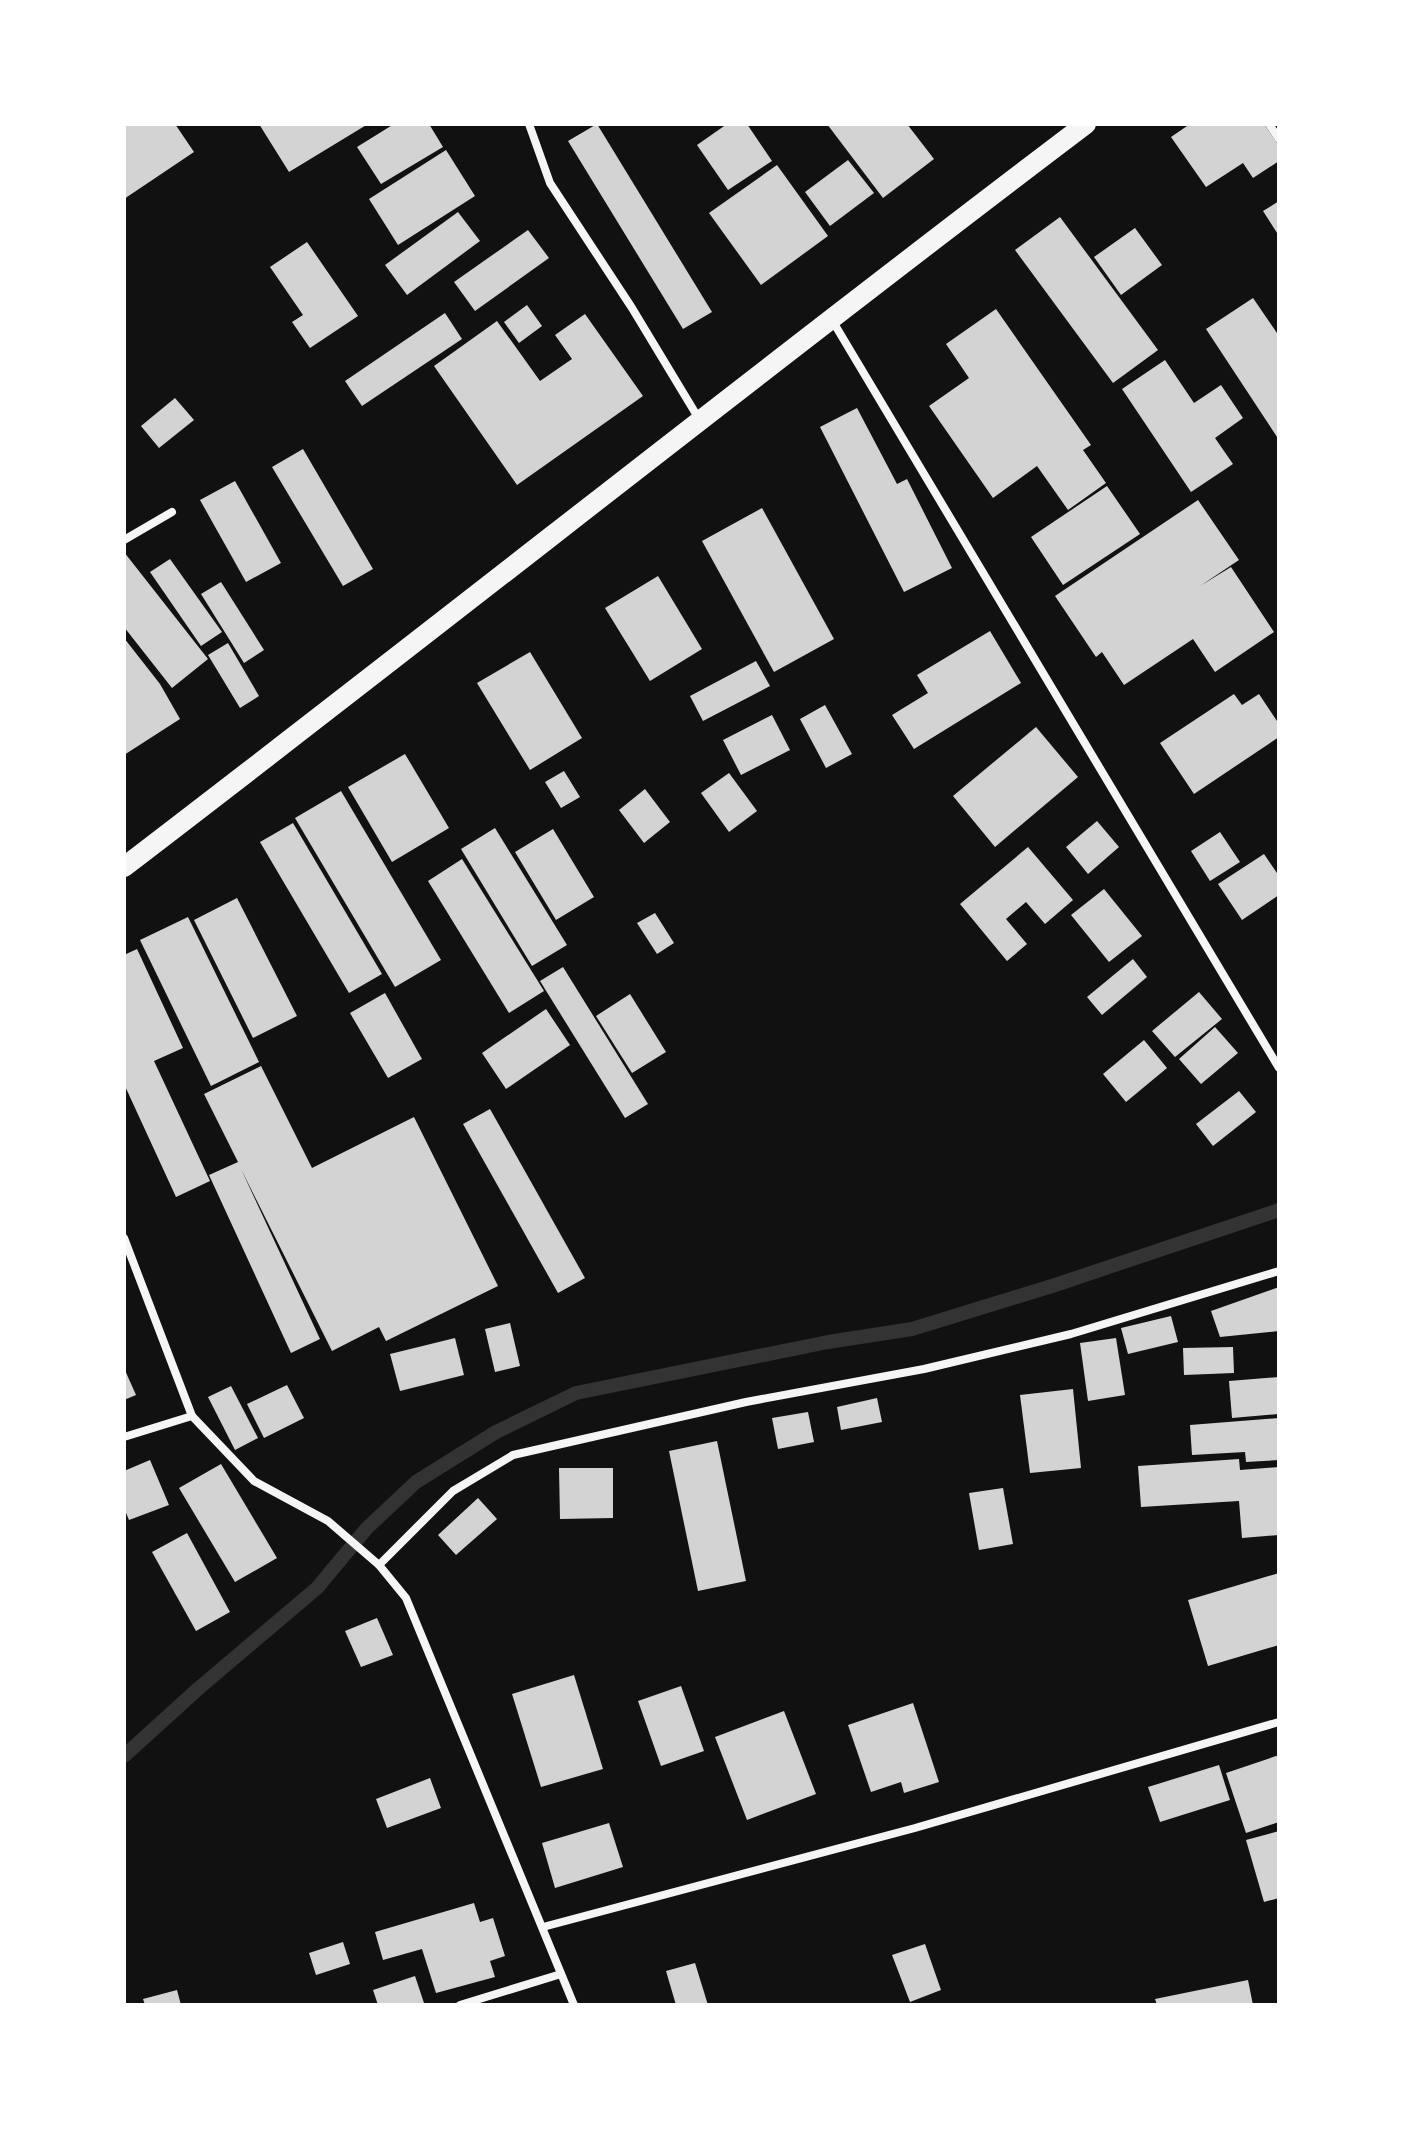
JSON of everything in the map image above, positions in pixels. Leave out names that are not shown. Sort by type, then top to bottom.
[{"type":"main road","points":[[124,867],[337,705],[830,317],[1086,124]]},
{"type":"street","points":[[529,124],[550,183],[632,308],[699,420]]},
{"type":"street","points":[[1269,124],[1279,139]]},
{"type":"street","points":[[830,317],[1279,1068]]},
{"type":"street","points":[[124,540],[172,512]]},
{"type":"street","points":[[124,1238],[192,1416],[254,1481],[328,1521],[379,1565],[406,1598],[574,2005]]},
{"type":"street","points":[[379,1565],[453,1491],[513,1455],[746,1402],[939,1366],[1071,1334],[1279,1271]]},
{"type":"street","points":[[124,1437],[192,1416]]},
{"type":"street","points":[[543,1927],[915,1828],[1279,1722]]},
{"type":"street","points":[[460,2005],[561,1974]]},
{"type":"building","points":[[124,124],[175,124],[194,152],[124,199]]},
{"type":"building","points":[[259,124],[368,124],[289,172]]},
{"type":"building","points":[[394,124],[429,124],[443,147],[381,184],[357,147]]},
{"type":"building","points":[[597,124],[712,312],[683,329],[568,141]]},
{"type":"building","points":[[727,124],[747,124],[772,161],[728,190],[697,145]]},
{"type":"building","points":[[827,124],[907,124],[934,159],[883,198]]},
{"type":"building","points":[[1190,124],[1264,124],[1279,146],[1279,161],[1253,178],[1243,163],[1206,187],[1171,137]]},
{"type":"building","points":[[446,150],[475,196],[398,245],[369,199]]},
{"type":"building","points":[[848,160],[874,193],[830,226],[805,192]]},
{"type":"building","points":[[777,165],[828,236],[761,285],[709,213]]},
{"type":"building","points":[[1279,201],[1279,236],[1263,211]]},
{"type":"building","points":[[458,212],[480,241],[407,295],[385,265]]},
{"type":"building","points":[[1060,217],[1158,350],[1113,383],[1015,250]]},
{"type":"building","points":[[1135,228],[1162,265],[1121,295],[1094,257]]},
{"type":"building","points":[[528,230],[549,258],[475,311],[454,282]]},
{"type":"building","points":[[307,242],[358,316],[310,348],[292,322],[303,315],[270,267]]},
{"type":"building","points":[[1253,298],[1279,336],[1279,440],[1206,329]]},
{"type":"building","points":[[527,305],[542,326],[519,343],[504,322]]},
{"type":"building","points":[[996,309],[1091,445],[1083,450],[1106,483],[1068,510],[1037,466],[993,498],[929,406],[969,378],[946,344]]},
{"type":"building","points":[[445,313],[462,339],[362,406],[345,381]]},
{"type":"building","points":[[585,314],[643,396],[517,485],[434,366],[497,321],[540,381],[572,359],[555,335]]},
{"type":"building","points":[[1165,360],[1194,403],[1221,385],[1243,418],[1215,438],[1233,464],[1191,492],[1122,389]]},
{"type":"building","points":[[175,398],[194,420],[159,448],[141,426]]},
{"type":"building","points":[[857,408],[897,484],[907,479],[952,568],[904,592],[820,427]]},
{"type":"building","points":[[303,449],[373,569],[343,586],[272,467]]},
{"type":"building","points":[[235,481],[281,563],[246,582],[200,500]]},
{"type":"building","points":[[1107,486],[1140,534],[1063,585],[1031,537]]},
{"type":"building","points":[[1198,500],[1239,560],[1200,586],[1231,567],[1274,632],[1215,672],[1193,639],[1124,685],[1102,652],[1096,657],[1055,596]]},
{"type":"building","points":[[762,508],[834,639],[774,672],[702,541]]},
{"type":"building","points":[[124,552],[208,659],[172,688],[124,627]]},
{"type":"building","points":[[170,559],[222,632],[201,646],[150,572]]},
{"type":"building","points":[[658,576],[702,649],[650,681],[605,608]]},
{"type":"building","points":[[221,582],[264,650],[244,663],[201,594]]},
{"type":"building","points":[[990,631],[1021,683],[914,749],[892,715],[928,693],[917,675]]},
{"type":"building","points":[[124,638],[160,684],[180,719],[124,755]]},
{"type":"building","points":[[228,643],[259,696],[240,708],[208,655]]},
{"type":"building","points":[[530,652],[582,738],[530,770],[477,683]]},
{"type":"building","points":[[756,661],[770,686],[703,721],[690,696]]},
{"type":"building","points":[[1234,694],[1242,705],[1259,694],[1279,724],[1279,737],[1194,794],[1160,743]]},
{"type":"building","points":[[825,705],[852,754],[826,768],[800,719]]},
{"type":"building","points":[[772,715],[790,750],[741,775],[723,740]]},
{"type":"building","points":[[1036,727],[1078,777],[995,847],[953,796]]},
{"type":"building","points":[[405,754],[449,828],[392,862],[348,787]]},
{"type":"building","points":[[564,771],[580,797],[561,808],[545,782]]},
{"type":"building","points":[[729,773],[757,811],[729,832],[701,793]]},
{"type":"building","points":[[645,789],[670,822],[644,843],[619,810]]},
{"type":"building","points":[[341,791],[441,960],[395,987],[295,818]]},
{"type":"building","points":[[1097,821],[1119,847],[1088,874],[1066,847]]},
{"type":"building","points":[[293,823],[382,974],[349,993],[260,842]]},
{"type":"building","points":[[495,828],[567,945],[532,966],[461,849]]},
{"type":"building","points":[[553,829],[594,897],[556,920],[515,852]]},
{"type":"building","points":[[1220,832],[1240,862],[1210,881],[1191,851]]},
{"type":"building","points":[[1028,847],[1073,900],[1045,924],[1026,902],[1006,919],[1027,944],[1007,961],[960,904]]},
{"type":"building","points":[[1264,854],[1279,876],[1279,895],[1242,920],[1218,884]]},
{"type":"building","points":[[462,859],[544,991],[509,1013],[428,881]]},
{"type":"building","points":[[1104,889],[1142,936],[1109,962],[1071,915]]},
{"type":"building","points":[[237,898],[297,1016],[253,1038],[194,920]]},
{"type":"building","points":[[655,913],[674,943],[657,954],[637,923]]},
{"type":"building","points":[[188,917],[259,1062],[211,1086],[140,940]]},
{"type":"building","points":[[137,949],[183,1048],[154,1061],[210,1181],[176,1197],[124,1084],[124,955]]},
{"type":"building","points":[[1133,959],[1147,977],[1102,1015],[1087,997]]},
{"type":"building","points":[[563,967],[648,1104],[625,1118],[540,981]]},
{"type":"building","points":[[1199,992],[1222,1019],[1175,1057],[1152,1031]]},
{"type":"building","points":[[385,993],[422,1059],[388,1078],[350,1013]]},
{"type":"building","points":[[630,994],[666,1052],[632,1073],[596,1016]]},
{"type":"building","points":[[546,1009],[570,1045],[506,1089],[482,1053]]},
{"type":"building","points":[[1215,1027],[1238,1053],[1201,1084],[1179,1059]]},
{"type":"building","points":[[1144,1040],[1167,1068],[1126,1102],[1103,1074]]},
{"type":"building","points":[[261,1066],[312,1168],[414,1117],[498,1286],[386,1341],[379,1327],[332,1351],[241,1169],[320,1339],[291,1353],[209,1175],[238,1162],[204,1094]]},
{"type":"building","points":[[1239,1091],[1256,1112],[1213,1146],[1196,1124]]},
{"type":"building","points":[[490,1109],[585,1278],[558,1293],[463,1124]]},
{"type":"building","points":[[1279,1287],[1279,1331],[1220,1337],[1211,1311]]},
{"type":"building","points":[[1171,1316],[1178,1342],[1128,1354],[1121,1328]]},
{"type":"building","points":[[510,1323],[520,1366],[495,1372],[485,1329]]},
{"type":"building","points":[[455,1338],[464,1375],[400,1391],[390,1354]]},
{"type":"building","points":[[1116,1338],[1125,1395],[1088,1401],[1080,1343]]},
{"type":"building","points":[[1233,1347],[1234,1373],[1184,1375],[1183,1348]]},
{"type":"building","points":[[124,1368],[136,1395],[124,1400]]},
{"type":"building","points":[[1279,1377],[1279,1414],[1232,1418],[1229,1381]]},
{"type":"building","points":[[287,1385],[304,1418],[264,1438],[247,1404]]},
{"type":"building","points":[[231,1386],[258,1438],[235,1450],[208,1397]]},
{"type":"building","points":[[1073,1389],[1081,1468],[1030,1473],[1020,1395]]},
{"type":"building","points":[[877,1398],[882,1422],[841,1430],[837,1407]]},
{"type":"building","points":[[808,1412],[814,1442],[778,1449],[772,1418]]},
{"type":"building","points":[[1279,1418],[1279,1460],[1246,1462],[1245,1452],[1192,1455],[1190,1425]]},
{"type":"building","points":[[717,1441],[746,1581],[698,1591],[669,1451]]},
{"type":"building","points":[[1239,1459],[1240,1470],[1279,1467],[1279,1535],[1242,1538],[1239,1501],[1141,1507],[1138,1466]]},
{"type":"building","points":[[150,1460],[169,1505],[129,1520],[124,1508],[124,1471]]},
{"type":"building","points":[[221,1464],[277,1558],[235,1582],[179,1488]]},
{"type":"building","points":[[559,1468],[613,1468],[613,1518],[560,1519]]},
{"type":"building","points":[[1003,1488],[1013,1544],[979,1550],[969,1493]]},
{"type":"building","points":[[478,1498],[497,1519],[456,1555],[438,1535]]},
{"type":"building","points":[[187,1533],[230,1612],[196,1631],[152,1552]]},
{"type":"building","points":[[1279,1573],[1279,1645],[1208,1666],[1188,1600]]},
{"type":"building","points":[[377,1618],[393,1655],[361,1667],[345,1631]]},
{"type":"building","points":[[574,1675],[603,1769],[541,1787],[512,1694]]},
{"type":"building","points":[[681,1686],[704,1751],[661,1766],[638,1701]]},
{"type":"building","points":[[913,1703],[939,1782],[904,1793],[901,1782],[871,1792],[848,1725]]},
{"type":"building","points":[[784,1711],[816,1794],[747,1820],[715,1737]]},
{"type":"building","points":[[1279,1755],[1279,1822],[1246,1833],[1226,1773]]},
{"type":"building","points":[[1219,1765],[1230,1800],[1160,1822],[1148,1787]]},
{"type":"building","points":[[430,1778],[441,1808],[387,1828],[376,1799]]},
{"type":"building","points":[[609,1823],[623,1867],[555,1888],[542,1843]]},
{"type":"building","points":[[1279,1831],[1279,1898],[1264,1902],[1246,1840]]},
{"type":"building","points":[[474,1903],[480,1922],[493,1918],[505,1956],[490,1961],[495,1977],[436,1993],[422,1949],[383,1960],[375,1932]]},
{"type":"building","points":[[343,1942],[350,1964],[316,1975],[309,1953]]},
{"type":"building","points":[[925,1944],[941,1990],[910,2002],[892,1955]]},
{"type":"building","points":[[695,1963],[708,2005],[676,2005],[666,1971]]},
{"type":"building","points":[[415,1976],[424,2003],[378,2005],[373,1990]]},
{"type":"building","points":[[1248,1980],[1253,2005],[1157,2005],[1155,1999]]},
{"type":"building","points":[[177,1990],[181,2005],[145,2005],[143,1999]]},
{"type":"waterway","points":[[124,1756],[317,1588],[367,1528],[416,1482],[496,1432],[576,1393],[828,1342],[912,1329],[1279,1210]]}]
